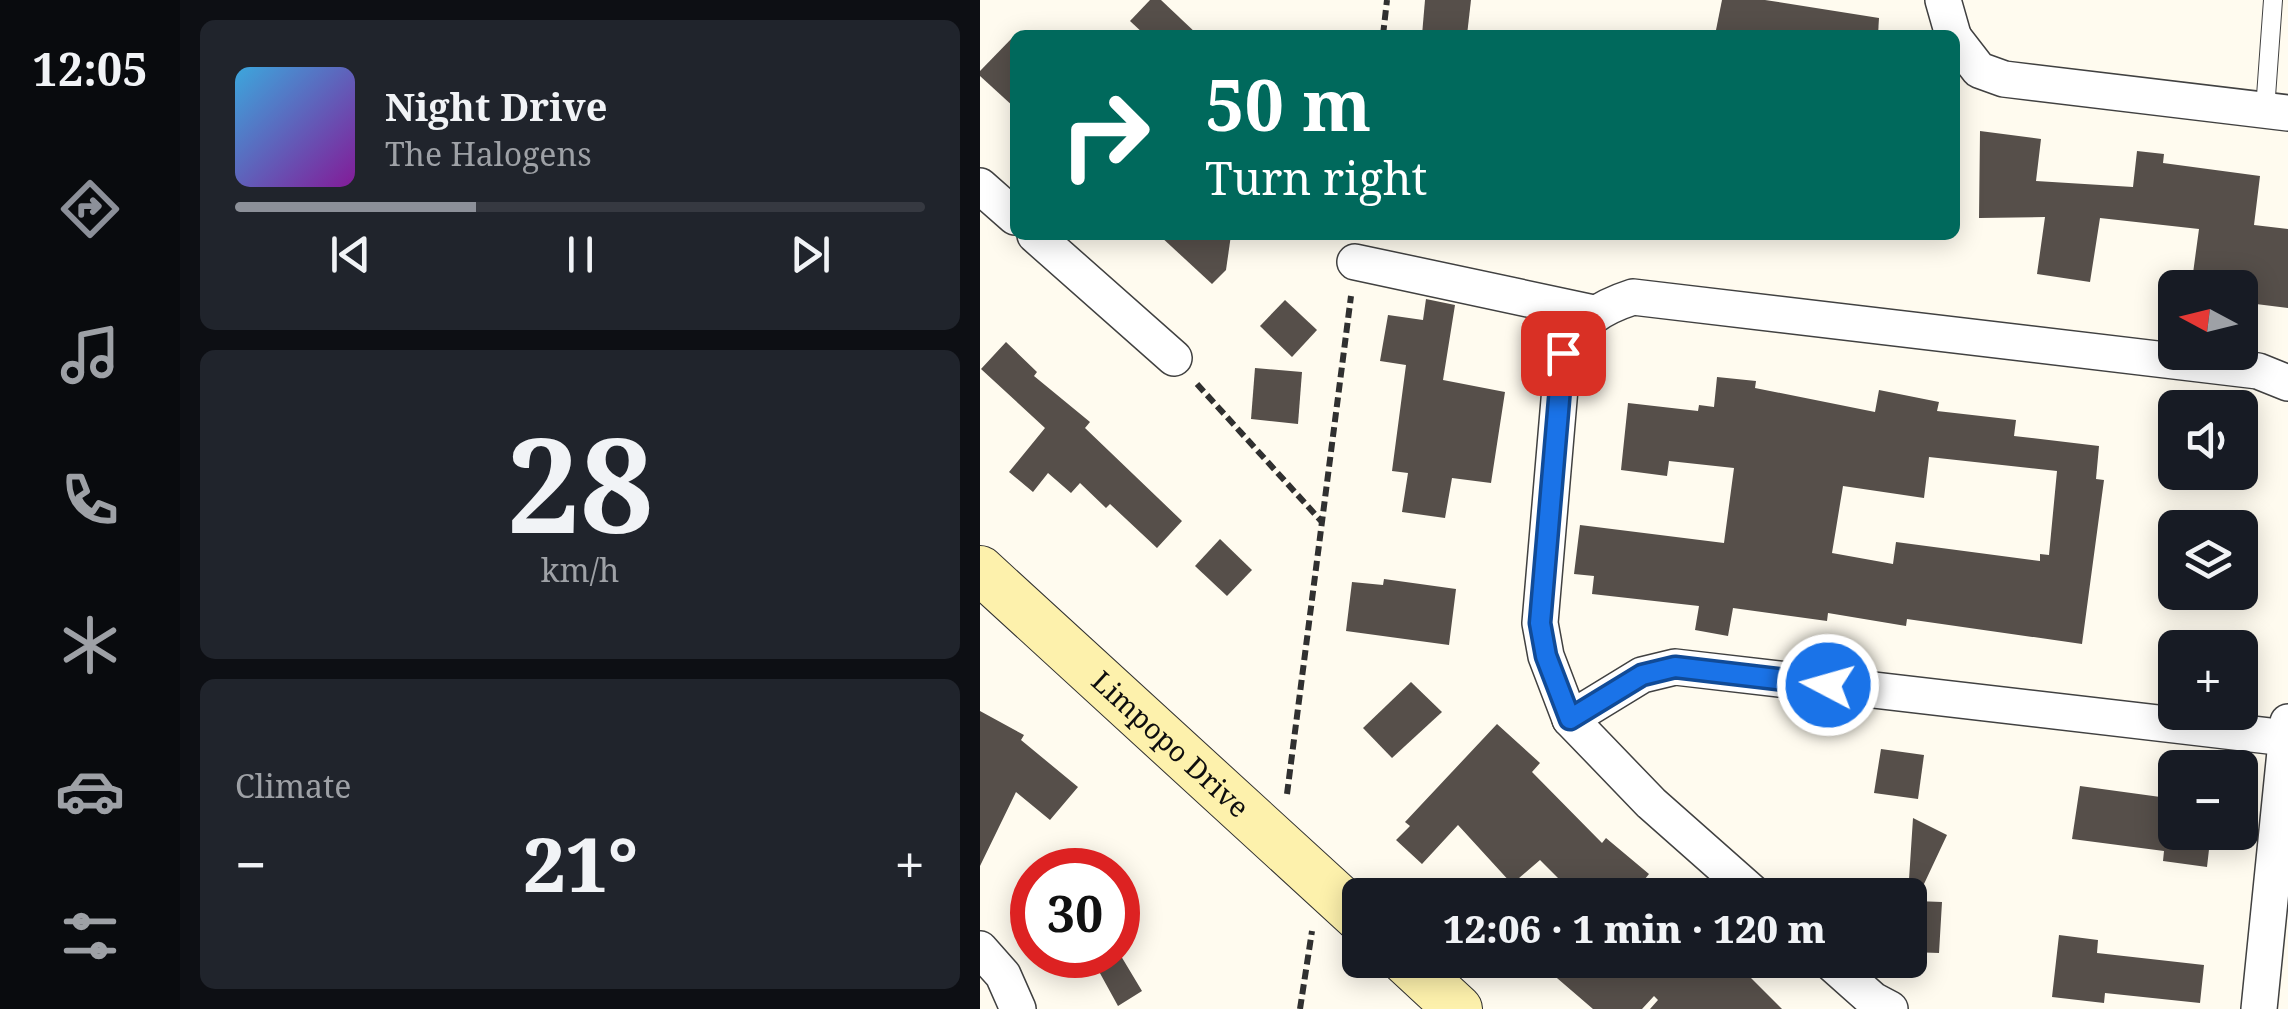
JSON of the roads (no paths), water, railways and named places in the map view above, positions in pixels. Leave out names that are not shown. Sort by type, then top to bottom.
[{"type":"street","points":[[1942,0],[1952,30]]},
{"type":"street","points":[[1960,45],[1979,70],[2004,79],[2276,112]]},
{"type":"street","points":[[980,186],[1010,213]]},
{"type":"street","points":[[1041,240],[1174,358]]},
{"type":"street","points":[[1356,262],[1594,313]]},
{"type":"street","points":[[1736,878],[1651,802],[1570,719],[1546,656],[1540,623],[1563,353],[1577,328],[1594,313],[1633,296],[2258,371],[2288,383]]},
{"type":"street","name":"Limpopo Drive","points":[[980,570],[1342,901]]},
{"type":"street","points":[[1570,719],[1642,675],[1675,667],[2287,730],[2258,1009]]},
{"type":"street","points":[[980,949],[1004,975],[1018,1009]]},
{"type":"street","points":[[1424,978],[1458,1009]]},
{"type":"street","points":[[1848,978],[1890,1009]]},
{"type":"lane","points":[[2272,0],[2276,112]]}]
